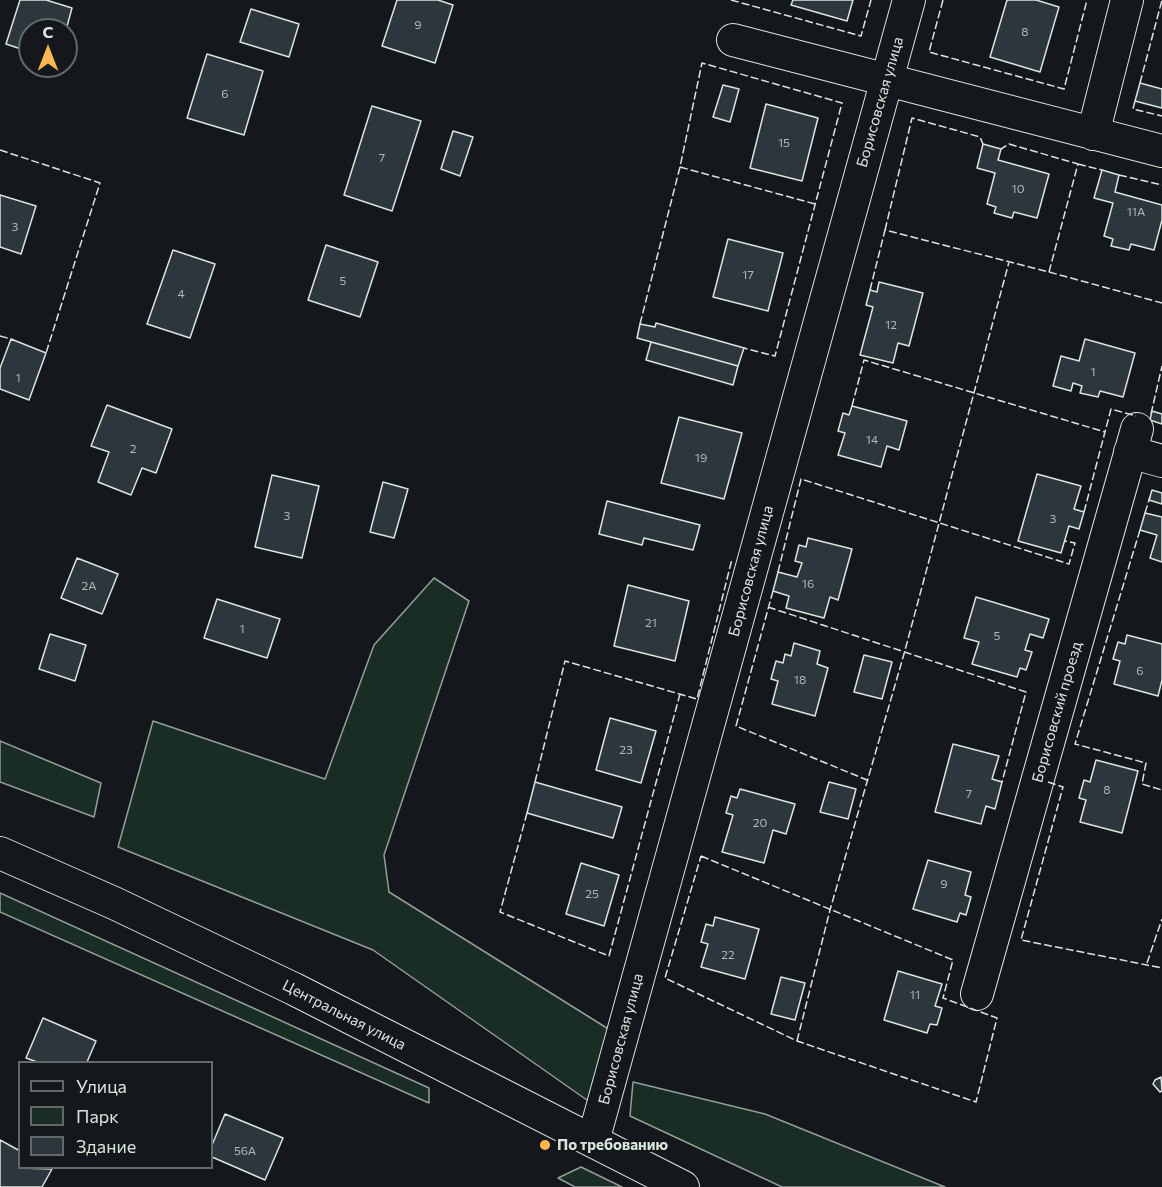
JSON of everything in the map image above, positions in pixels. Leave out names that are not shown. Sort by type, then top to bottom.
[{"type":"street","name":"Борисовская улица","points":[[593,1141],[909,0]]},
{"type":"street","points":[[1093,134],[1127,0]]},
{"type":"street","points":[[733,40],[1162,151]]},
{"type":"street","name":"Борисовский проезд","points":[[977,994],[1134,440],[1162,461]]},
{"type":"street","name":"Центральная улица","points":[[0,853],[114,903],[294,989],[683,1187]]},
{"type":"green space","points":[[434,578],[469,601],[384,855],[389,892],[610,1030],[594,1105],[373,950],[118,847],[153,721],[325,779],[374,645]]},
{"type":"green space","points":[[0,741],[101,783],[94,817],[0,782]]},
{"type":"green space","points":[[0,893],[429,1088],[429,1103],[0,912]]},
{"type":"green space","points":[[633,1082],[765,1114],[945,1187],[782,1187],[630,1116]]},
{"type":"green space","points":[[581,1167],[622,1187],[575,1187],[558,1178]]},
{"type":"building","points":[[20,0],[46,0],[72,8],[69,18],[18,18],[18,48],[6,44]]},
{"type":"building","points":[[397,0],[438,0],[453,5],[435,63],[382,46]]},
{"type":"building","points":[[793,0],[853,0],[847,21],[791,5]]},
{"type":"building","points":[[1007,0],[1036,0],[1059,7],[1040,72],[990,57]]},
{"type":"building","points":[[251,9],[299,24],[289,57],[240,42]]},
{"type":"building","points":[[207,54],[263,71],[244,135],[187,118]]},
{"type":"building","points":[[1140,83],[1162,89],[1162,108],[1135,101]]},
{"type":"building","points":[[723,85],[739,89],[730,122],[713,117]]},
{"type":"building","points":[[766,104],[818,118],[802,181],[750,168]]},
{"type":"building","points":[[372,106],[421,121],[392,211],[344,195]]},
{"type":"building","points":[[453,131],[473,137],[460,176],[441,169]]},
{"type":"building","points":[[983,144],[1001,149],[998,160],[1049,174],[1037,218],[1014,212],[1012,218],[994,213],[996,207],[987,204],[995,173],[977,168]]},
{"type":"building","points":[[1102,170],[1119,175],[1115,192],[1162,205],[1162,220],[1154,250],[1131,244],[1129,250],[1111,246],[1113,239],[1104,236],[1113,203],[1094,198]]},
{"type":"building","points":[[0,195],[36,206],[21,254],[0,247]]},
{"type":"building","points":[[728,239],[783,253],[768,311],[713,297]]},
{"type":"building","points":[[326,245],[378,262],[360,317],[308,300]]},
{"type":"building","points":[[173,250],[215,264],[190,338],[147,324]]},
{"type":"building","points":[[879,282],[923,293],[909,346],[898,343],[893,363],[860,355],[873,307],[866,305],[870,290],[877,292]]},
{"type":"building","points":[[656,323],[744,348],[738,366],[637,338],[640,324],[655,327]]},
{"type":"building","points":[[11,339],[46,353],[29,400],[0,389],[0,368]]},
{"type":"building","points":[[1085,339],[1135,353],[1123,397],[1100,391],[1098,397],[1080,393],[1082,386],[1073,383],[1071,391],[1053,386],[1061,356],[1079,361]]},
{"type":"building","points":[[651,342],[738,366],[733,385],[646,360]]},
{"type":"building","points":[[107,405],[172,429],[156,473],[142,468],[131,495],[98,482],[109,452],[91,446]]},
{"type":"building","points":[[852,406],[907,421],[899,450],[887,446],[881,467],[838,455],[845,433],[838,431],[843,413],[849,415]]},
{"type":"building","points":[[1152,411],[1162,414],[1162,424],[1150,420]]},
{"type":"building","points":[[679,417],[742,433],[724,499],[661,483]]},
{"type":"building","points":[[1037,474],[1081,486],[1074,509],[1084,512],[1079,529],[1069,526],[1061,553],[1018,541]]},
{"type":"building","points":[[272,475],[319,486],[302,558],[255,547]]},
{"type":"building","points":[[383,482],[408,489],[394,538],[370,532]]},
{"type":"building","points":[[1152,490],[1162,493],[1162,504],[1149,500]]},
{"type":"building","points":[[607,501],[700,525],[693,550],[644,538],[642,545],[599,534]]},
{"type":"building","points":[[1145,513],[1162,517],[1162,562],[1150,558],[1157,535],[1140,530]]},
{"type":"building","points":[[808,538],[852,549],[838,600],[830,597],[824,618],[786,608],[789,596],[773,591],[778,572],[797,577],[802,563],[795,561],[799,545],[806,547]]},
{"type":"building","points":[[77,558],[118,574],[102,614],[61,598]]},
{"type":"building","points":[[628,585],[689,601],[675,661],[614,646]]},
{"type":"building","points":[[976,597],[1049,619],[1043,638],[1030,634],[1025,650],[1032,652],[1026,670],[1020,668],[1017,677],[972,664],[979,642],[964,638]]},
{"type":"building","points":[[217,599],[280,619],[267,658],[204,638]]},
{"type":"building","points":[[50,634],[86,645],[75,681],[39,669]]},
{"type":"building","points":[[1127,635],[1162,644],[1162,680],[1158,696],[1114,684],[1120,661],[1113,659],[1118,642],[1125,644]]},
{"type":"building","points":[[794,643],[820,651],[817,664],[828,668],[815,716],[772,704],[778,681],[771,679],[776,661],[783,663],[785,654],[791,656]]},
{"type":"building","points":[[864,655],[892,662],[882,699],[854,692]]},
{"type":"building","points":[[610,718],[656,731],[641,783],[596,770]]},
{"type":"building","points":[[953,744],[999,756],[992,779],[1002,782],[995,809],[986,806],[981,824],[935,812]]},
{"type":"building","points":[[1096,760],[1138,771],[1122,833],[1080,822],[1086,800],[1079,798],[1084,780],[1090,782]]},
{"type":"building","points":[[535,782],[622,807],[613,838],[527,813]]},
{"type":"building","points":[[829,782],[856,789],[848,819],[820,812]]},
{"type":"building","points":[[740,789],[795,804],[786,834],[773,830],[764,863],[722,852],[733,815],[726,813],[731,796],[737,798]]},
{"type":"building","points":[[928,860],[971,872],[965,895],[971,897],[966,915],[960,913],[957,922],[913,909]]},
{"type":"building","points":[[581,863],[619,875],[604,926],[566,914]]},
{"type":"building","points":[[715,917],[759,929],[745,979],[701,967],[708,944],[701,942],[706,924],[713,926]]},
{"type":"building","points":[[898,971],[942,984],[935,1006],[942,1008],[937,1025],[930,1024],[927,1033],[884,1020]]},
{"type":"building","points":[[781,977],[805,983],[795,1020],[771,1014]]},
{"type":"building","points":[[43,1018],[96,1041],[87,1061],[34,1061],[26,1058]]},
{"type":"building","points":[[1161,1077],[1162,1091],[1160,1092],[1153,1084]]},
{"type":"building","points":[[225,1114],[283,1138],[265,1180],[213,1157],[213,1143]]},
{"type":"building","points":[[0,1140],[18,1150],[18,1169],[52,1169],[42,1187],[0,1187]]},
{"type":"fence","points":[[731,0],[861,36],[871,0]]},
{"type":"fence","points":[[943,0],[929,52],[1064,89],[1087,0]]},
{"type":"fence","points":[[1140,83],[1162,0]]},
{"type":"fence","points":[[640,324],[680,167],[702,63],[842,103],[775,356],[744,348]]},
{"type":"fence","points":[[1135,101],[1133,109],[1162,116]]},
{"type":"fence","points":[[885,230],[912,118],[980,137],[983,144]]},
{"type":"fence","points":[[870,290],[885,230],[1049,272],[1078,164],[1009,144],[1001,149]]},
{"type":"fence","points":[[0,150],[100,183],[46,353]]},
{"type":"fence","points":[[1078,164],[1102,170]]},
{"type":"fence","points":[[680,167],[815,204]]},
{"type":"fence","points":[[1119,175],[1162,185]]},
{"type":"fence","points":[[797,1041],[830,910],[904,654],[1009,262]]},
{"type":"fence","points":[[1049,272],[1162,303]]},
{"type":"fence","points":[[0,336],[11,339]]},
{"type":"fence","points":[[852,406],[864,360],[1105,432]]},
{"type":"fence","points":[[1151,414],[1162,366]]},
{"type":"fence","points":[[1084,512],[1111,409],[1136,416]]},
{"type":"fence","points":[[778,572],[801,479],[1069,564],[1075,543],[1065,541]]},
{"type":"fence","points":[[1145,513],[1150,497]]},
{"type":"fence","points":[[1140,530],[1075,744],[1146,763],[1142,784],[1162,790]]},
{"type":"fence","points":[[535,782],[565,661],[697,699],[732,559]]},
{"type":"fence","points":[[773,591],[736,726],[867,780]]},
{"type":"fence","points":[[768,607],[1026,692],[1002,782]]},
{"type":"fence","points":[[527,813],[500,912],[609,956],[680,694]]},
{"type":"fence","points":[[1048,782],[1063,787],[1021,940],[1162,968]]},
{"type":"fence","points":[[701,856],[953,960],[943,998],[997,1018],[976,1102],[797,1041],[665,978],[701,856]]},
{"type":"fence","points":[[1147,963],[1162,919]]},
{"type":"place","name":"По требованию","points":[[545,1145]]}]
